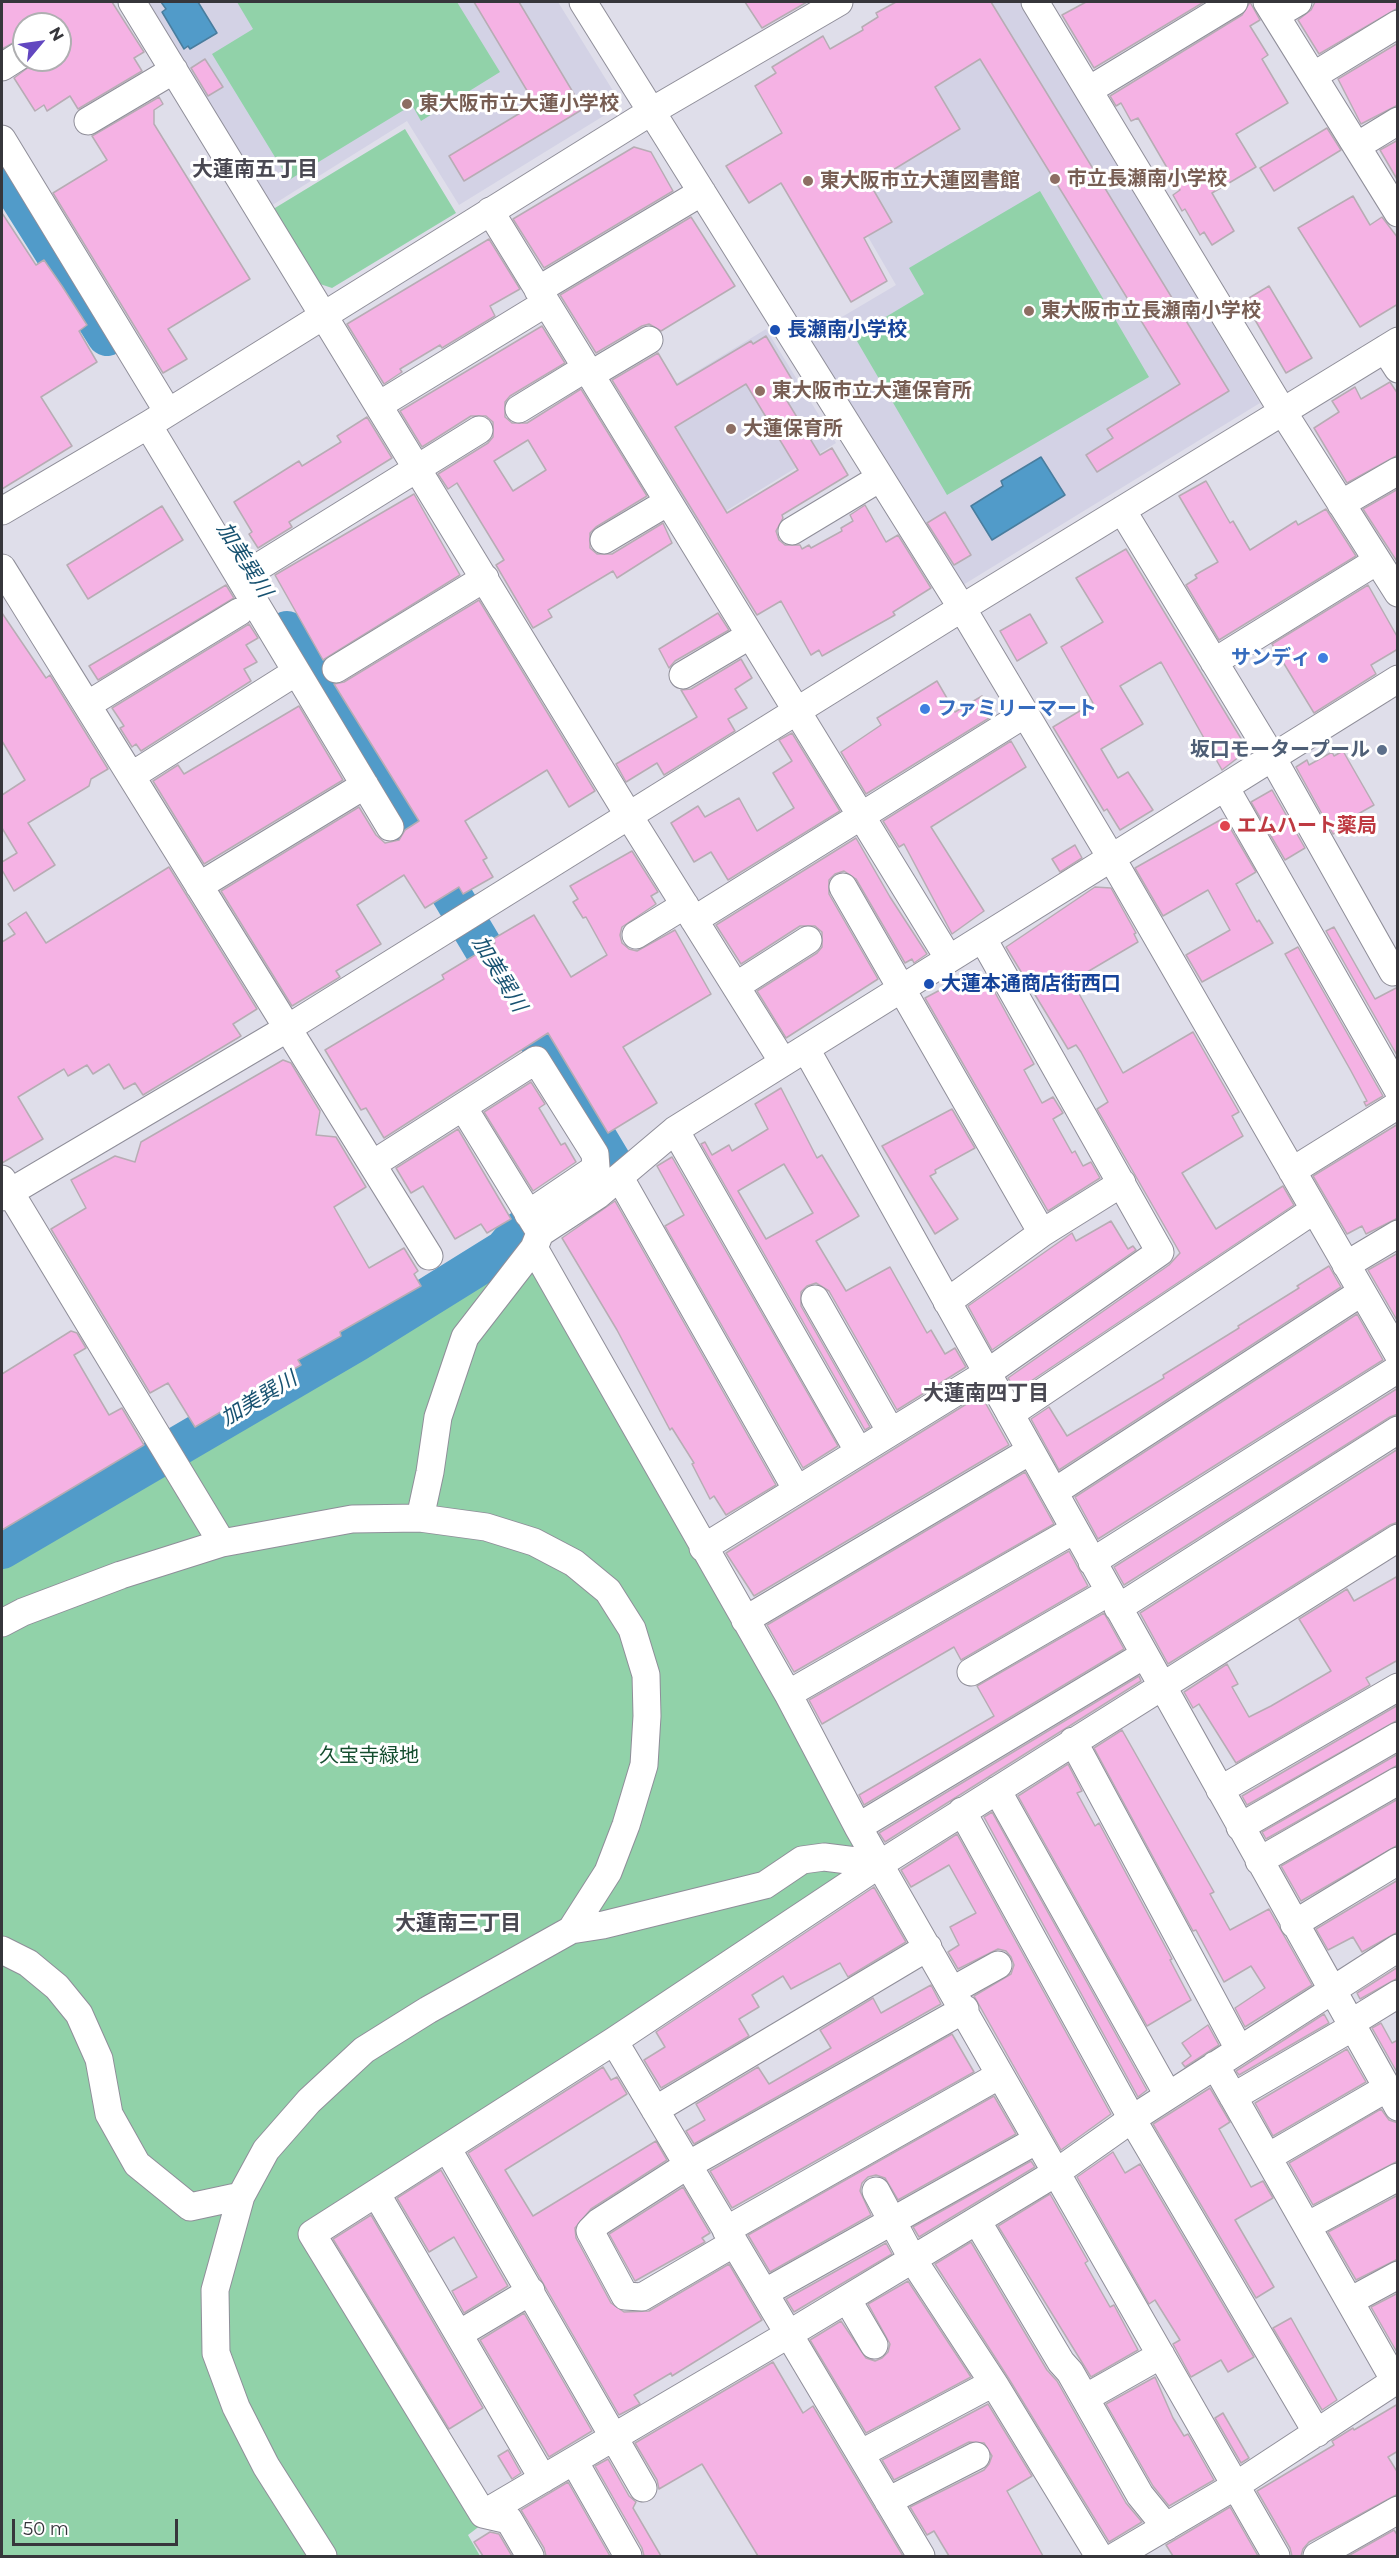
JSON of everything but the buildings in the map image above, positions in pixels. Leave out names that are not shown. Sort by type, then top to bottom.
[{"type":"street","points":[[132,2],[735,986],[794,1056],[947,1302],[1331,1990],[1392,2089],[1268,2157]]},
{"type":"street","points":[[583,2],[962,608],[1112,859],[1396,1352],[1092,1562]]},
{"type":"street","points":[[1089,90],[1233,2]]},
{"type":"street","points":[[2,511],[159,418],[822,6]]},
{"type":"street","points":[[1047,6],[1089,90],[1283,412],[1398,593]]},
{"type":"street","points":[[1280,6],[1313,76],[1398,213]]},
{"type":"street","points":[[1313,76],[1398,24]]},
{"type":"street","points":[[88,121],[174,69]]},
{"type":"street","points":[[1357,147],[1398,121]]},
{"type":"street","points":[[2,139],[159,418],[296,672],[390,827]]},
{"type":"street","points":[[379,405],[702,192]]},
{"type":"street","points":[[490,211],[949,959]]},
{"type":"street","points":[[519,409],[649,340]]},
{"type":"street","points":[[222,1543],[4,1189],[288,1028],[1122,510],[1283,412],[1393,353]]},
{"type":"street","points":[[263,564],[479,430]]},
{"type":"street","points":[[1341,504],[1398,471]]},
{"type":"street","points":[[792,531],[880,478]]},
{"type":"street","points":[[604,540],[668,502]]},
{"type":"street","points":[[1122,510],[1272,758],[1393,972]]},
{"type":"street","points":[[1214,662],[1377,561]]},
{"type":"street","points":[[2,568],[429,1256]]},
{"type":"street","points":[[336,669],[484,578]]},
{"type":"street","points":[[87,705],[239,612]]},
{"type":"street","points":[[683,675],[749,636]]},
{"type":"street","points":[[131,776],[296,672]]},
{"type":"street","points":[[534,1232],[620,1178],[675,1130],[1398,679]]},
{"type":"street","points":[[636,935],[689,912],[860,816],[1025,714]]},
{"type":"street","points":[[199,886],[366,785]]},
{"type":"street","points":[[1225,787],[1394,1102],[1292,1171]]},
{"type":"street","points":[[843,887],[1042,1233]]},
{"type":"street","points":[[703,1548],[987,1373],[1160,1252],[983,939]]},
{"type":"street","points":[[735,986],[808,940]]},
{"type":"street","points":[[373,1164],[536,1060],[595,1155],[596,1168],[534,1232],[465,1337],[438,1417],[430,1473],[420,1518]]},
{"type":"street","points":[[463,1107],[534,1232],[703,1548],[788,1694],[858,1827],[1276,2556]]},
{"type":"street","points":[[675,1130],[859,1452]]},
{"type":"street","points":[[620,1178],[797,1490]]},
{"type":"street","points":[[947,1302],[1042,1233],[1122,1183]]},
{"type":"street","points":[[1010,1414],[1314,1210]]},
{"type":"street","points":[[1346,1265],[1398,1234]]},
{"type":"street","points":[[1053,1492],[1362,1292]]},
{"type":"street","points":[[815,1299],[891,1432]]},
{"type":"street","points":[[971,1672],[1113,1600],[1398,1430]]},
{"type":"street","points":[[745,1620],[1030,1451]]},
{"type":"street","points":[[2,1623],[23,1612],[121,1575],[222,1543],[352,1519],[420,1518],[486,1527],[534,1542],[574,1563],[608,1591],[632,1629],[646,1675],[647,1716],[644,1764],[626,1825],[608,1872],[571,1930]]},
{"type":"street","points":[[788,1694],[1074,1530]]},
{"type":"street","points":[[530,2556],[509,2520],[483,2514],[312,2234],[614,2041],[962,1811],[1398,1538]]},
{"type":"street","points":[[858,1827],[1144,1655]]},
{"type":"street","points":[[1220,1790],[1398,1687]]},
{"type":"street","points":[[1240,1827],[1398,1736]]},
{"type":"street","points":[[1073,1742],[1239,2049]]},
{"type":"street","points":[[1259,1861],[1398,1781]]},
{"type":"street","points":[[997,1790],[1168,2096]]},
{"type":"street","points":[[962,1811],[1132,2119],[1317,2433]]},
{"type":"street","points":[[323,2556],[266,2466],[236,2408],[216,2353],[215,2290],[241,2196],[266,2151],[309,2102],[364,2050],[428,2010],[571,1930],[603,1925],[765,1885],[802,1860],[824,1857],[880,1864]]},
{"type":"street","points":[[1294,1924],[1398,1862]]},
{"type":"street","points":[[655,2110],[928,1947]]},
{"type":"street","points":[[483,2514],[847,2300],[1057,2172],[1132,2119],[1398,1948]]},
{"type":"street","points":[[2,1950],[28,1963],[57,1987],[79,2014],[99,2059],[110,2114],[137,2164],[190,2207],[241,2196]]},
{"type":"street","points":[[998,1965],[959,2000],[688,2165],[599,2222],[590,2231],[625,2296],[642,2297],[730,2236],[1000,2075]]},
{"type":"street","points":[[1233,2097],[1352,2025],[1398,1994]]},
{"type":"street","points":[[614,2041],[921,2556]]},
{"type":"street","points":[[1116,2556],[1235,2486],[1396,2380],[1215,2065]]},
{"type":"street","points":[[764,2293],[1037,2140]]},
{"type":"street","points":[[447,2148],[643,2488]]},
{"type":"street","points":[[1307,2226],[1398,2177]]},
{"type":"street","points":[[876,2191],[913,2260],[993,2383],[1099,2556]]},
{"type":"street","points":[[376,2193],[543,2479]]},
{"type":"street","points":[[977,2221],[1061,2362],[1085,2397],[1140,2495],[1166,2527]]},
{"type":"street","points":[[1350,2301],[1398,2275]]},
{"type":"street","points":[[459,2334],[531,2291]]},
{"type":"street","points":[[847,2300],[874,2345]]},
{"type":"street","points":[[1085,2397],[1161,2355]]},
{"type":"street","points":[[860,2454],[993,2383]]},
{"type":"street","points":[[888,2501],[976,2456]]},
{"type":"street","points":[[574,2461],[628,2556]]},
{"type":"street","points":[[1317,2556],[1398,2510]]},
{"type":"shaded area","name":"東大阪市立大蓮小学校","points":[[141,2],[558,2],[615,94],[605,115],[459,205],[407,121],[266,209]]},
{"type":"shaded area","name":"東大阪市立長瀬南小学校","points":[[991,2],[1020,2],[1260,403],[963,585],[808,337],[896,285],[799,118]]},
{"type":"shaded area","name":"大蓮保育所","points":[[766,329],[836,443],[695,530],[625,415]]},
{"type":"green space","points":[[237,2],[457,2],[500,72],[421,121],[412,105],[289,180],[212,54],[253,29]]},
{"type":"green space","points":[[405,129],[456,213],[332,288],[314,282],[270,211]]},
{"type":"green space","points":[[1040,191],[1149,377],[947,495],[854,336],[924,294],[909,268]]},
{"type":"green space","name":"久宝寺緑地","points":[[520,1246],[865,1855],[848,1877],[302,2230],[481,2525],[468,2535],[480,2556],[2,2556],[2,1553]]},
{"type":"water","points":[[161,2],[198,2],[217,33],[190,49],[188,46],[184,49],[162,12],[166,9]]},
{"type":"water","points":[[1041,457],[1065,495],[992,540],[971,506],[1003,486],[1001,481]]},
{"type":"waterway","name":"加美巽川","points":[[2,169],[107,336]]},
{"type":"waterway","name":"加美巽川","points":[[2,1549],[356,1342],[504,1250],[519,1232],[609,1173],[611,1161],[426,852],[287,631]]},
{"type":"place","name":"東大阪市立大蓮小学校","points":[[407,104]]},
{"type":"place","name":"市立長瀬南小学校","points":[[1055,179]]},
{"type":"place","name":"東大阪市立大蓮図書館","points":[[808,181]]},
{"type":"place","name":"東大阪市立長瀬南小学校","points":[[1029,311]]},
{"type":"place","name":"長瀬南小学校","points":[[775,330]]},
{"type":"place","name":"東大阪市立大蓮保育所","points":[[760,391]]},
{"type":"place","name":"大蓮保育所","points":[[731,429]]},
{"type":"place","name":"サンディ","points":[[1323,658]]},
{"type":"place","name":"ファミリーマート","points":[[925,709]]},
{"type":"place","name":"坂口モータープール","points":[[1382,750]]},
{"type":"place","name":"エムハート薬局","points":[[1225,826]]},
{"type":"place","name":"大蓮本通商店街西口","points":[[929,984]]},
{"type":"district","name":"大蓮南五丁目","points":[[255,170]]},
{"type":"district","name":"大蓮南四丁目","points":[[986,1394]]},
{"type":"district","name":"大蓮南三丁目","points":[[458,1924]]}]
